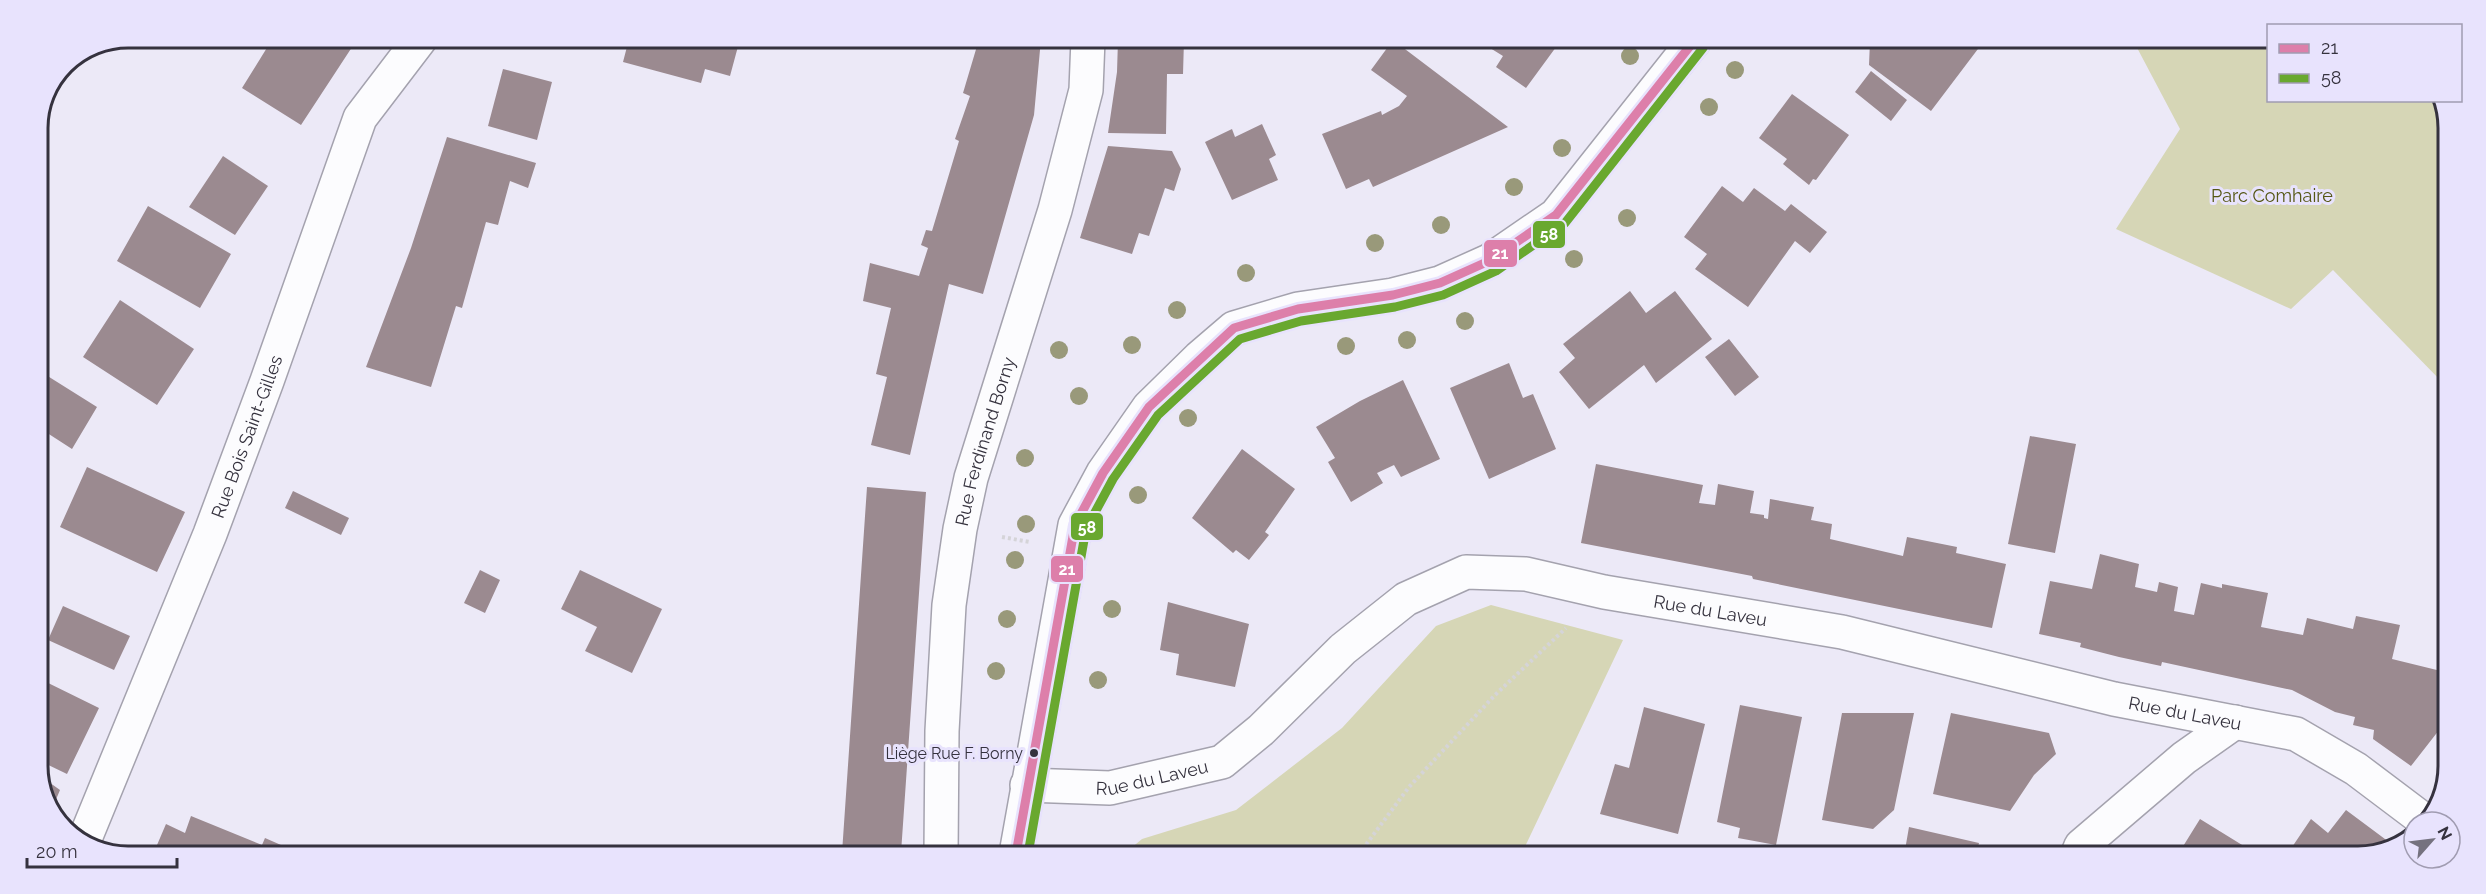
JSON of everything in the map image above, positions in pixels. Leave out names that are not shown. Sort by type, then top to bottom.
[{"type":"street","name":"Rue Bois Saint-Gilles","points":[[87,835],[210,534],[360,118],[413,48]]},
{"type":"street","name":"Rue Ferdinand Borny","points":[[941,846],[942,720],[950,605],[960,529],[971,478],[1055,210],[1086,90],[1088,48]]},
{"type":"street","points":[[1017,846],[1068,550],[1075,525],[1103,473],[1149,407],[1199,358],[1234,328],[1298,309],[1393,295],[1440,283],[1489,261],[1556,215],[1688,48]]},
{"type":"street","name":"Rue du Laveu","points":[[1027,786],[1110,788],[1222,762],[1261,730],[1343,649],[1406,599],[1466,572],[1526,574],[1604,592],[1842,632],[2114,699],[2296,734],[2356,769],[2410,810]]},
{"type":"street","points":[[2081,846],[2184,758],[2235,722]]},
{"type":"path","points":[[960,529],[1068,550]]},
{"type":"path","points":[[1365,846],[1409,788],[1495,695],[1604,592]]},
{"type":"green space","name":"Parc Comhaire","points":[[2137,48],[2267,48],[2267,102],[2434,102],[2438,123],[2438,378],[2333,270],[2291,309],[2116,229],[2180,129]]},
{"type":"green space","points":[[1491,605],[1623,640],[1525,846],[1134,846],[1142,839],[1236,810],[1342,728],[1436,626]]},
{"type":"building","points":[[267,48],[351,48],[301,125],[242,88]]},
{"type":"building","points":[[627,48],[738,48],[730,76],[705,69],[701,83],[623,62]]},
{"type":"building","points":[[976,48],[1040,48],[1034,115],[983,294],[949,284],[910,455],[871,445],[887,377],[876,374],[891,308],[863,301],[870,263],[919,276],[928,248],[921,245],[926,230],[932,231],[959,141],[955,139],[970,96],[963,93]]},
{"type":"building","points":[[1118,48],[1184,48],[1183,74],[1167,74],[1166,134],[1108,133],[1117,72]]},
{"type":"building","points":[[1387,48],[1404,48],[1508,127],[1373,187],[1369,179],[1346,189],[1322,134],[1381,111],[1382,115],[1399,106],[1407,96],[1371,70]]},
{"type":"building","points":[[1490,48],[1555,48],[1526,88],[1496,67],[1503,56]]},
{"type":"building","points":[[1870,48],[1979,48],[1931,111],[1869,65]]},
{"type":"building","points":[[503,69],[552,82],[537,140],[488,126]]},
{"type":"building","points":[[1871,71],[1907,100],[1891,121],[1855,92]]},
{"type":"building","points":[[1792,94],[1849,135],[1816,180],[1813,179],[1809,185],[1783,164],[1787,159],[1759,138]]},
{"type":"building","points":[[1262,124],[1276,155],[1269,159],[1278,180],[1232,200],[1205,142],[1232,129],[1235,137]]},
{"type":"building","points":[[447,137],[536,163],[528,188],[510,181],[498,225],[486,222],[462,308],[456,306],[431,387],[366,367],[411,248]]},
{"type":"building","points":[[1108,146],[1172,151],[1181,169],[1174,191],[1165,188],[1149,236],[1139,233],[1132,254],[1080,238]]},
{"type":"building","points":[[223,156],[268,186],[235,235],[189,207]]},
{"type":"building","points":[[1722,186],[1743,202],[1754,188],[1785,211],[1791,204],[1827,232],[1810,253],[1795,241],[1748,307],[1695,269],[1707,254],[1684,237]]},
{"type":"building","points":[[148,206],[231,254],[200,308],[117,261]]},
{"type":"building","points":[[1630,291],[1646,313],[1675,291],[1712,339],[1656,383],[1644,365],[1589,409],[1559,372],[1575,358],[1563,344]]},
{"type":"building","points":[[120,300],[194,349],[157,405],[83,357]]},
{"type":"building","points":[[1729,339],[1759,377],[1735,396],[1705,357]]},
{"type":"building","points":[[1509,363],[1523,398],[1533,394],[1556,449],[1489,479],[1450,388]]},
{"type":"building","points":[[48,376],[97,407],[72,449],[48,433]]},
{"type":"building","points":[[1403,380],[1440,459],[1401,477],[1394,465],[1377,473],[1383,483],[1351,502],[1328,462],[1335,458],[1316,427],[1360,401]]},
{"type":"building","points":[[2030,436],[2076,444],[2055,553],[2008,544]]},
{"type":"building","points":[[1242,449],[1295,489],[1265,532],[1269,535],[1249,560],[1236,550],[1233,553],[1192,518]]},
{"type":"building","points":[[1596,464],[1703,485],[1699,503],[1715,505],[1718,484],[1754,491],[1750,513],[1764,515],[1764,518],[1768,519],[1770,499],[1814,507],[1811,520],[1832,524],[1830,539],[1903,556],[1907,537],[1957,547],[1956,553],[2006,564],[1992,628],[1753,579],[1752,576],[1581,543]]},
{"type":"building","points":[[87,467],[185,512],[157,572],[60,527]]},
{"type":"building","points":[[867,487],[926,492],[901,846],[842,846]]},
{"type":"building","points":[[293,491],[349,518],[341,535],[285,508]]},
{"type":"building","points":[[2100,554],[2139,564],[2135,587],[2157,592],[2159,582],[2178,587],[2174,611],[2194,615],[2201,583],[2222,588],[2222,584],[2268,593],[2261,627],[2303,635],[2307,618],[2353,629],[2356,616],[2400,625],[2392,659],[2438,670],[2438,731],[2411,766],[2373,739],[2374,730],[2353,725],[2355,717],[2335,712],[2292,690],[2162,662],[2161,666],[2119,657],[2080,647],[2081,643],[2039,634],[2050,581],[2092,589]]},
{"type":"building","points":[[480,570],[500,580],[485,613],[464,603]]},
{"type":"building","points":[[580,570],[662,609],[632,673],[585,651],[597,627],[561,609]]},
{"type":"building","points":[[1168,602],[1249,624],[1235,687],[1176,675],[1179,654],[1160,650]]},
{"type":"building","points":[[63,606],[130,636],[114,670],[48,640]]},
{"type":"building","points":[[48,683],[99,708],[67,774],[48,765]]},
{"type":"building","points":[[1740,705],[1802,717],[1776,845],[1738,838],[1740,828],[1717,822]]},
{"type":"building","points":[[1644,707],[1705,724],[1678,834],[1600,814],[1615,764],[1629,768]]},
{"type":"building","points":[[1842,713],[1914,713],[1894,810],[1873,829],[1822,820]]},
{"type":"building","points":[[1951,713],[2049,733],[2056,754],[2034,775],[2010,811],[1933,794]]},
{"type":"building","points":[[50,783],[60,790],[56,800]]},
{"type":"building","points":[[2346,810],[2387,840],[2358,846],[2293,846],[2311,819],[2328,833]]},
{"type":"building","points":[[191,816],[262,845],[265,838],[283,846],[157,846],[166,824],[185,833]]},
{"type":"building","points":[[2200,819],[2244,846],[2183,846]]},
{"type":"building","points":[[1909,827],[1979,843],[1978,846],[1906,846]]},
{"type":"transit line","name":"21","points":[[1017,846],[1075,525],[1103,473],[1149,407],[1234,328],[1298,309],[1393,295],[1440,283],[1489,261],[1556,215],[1688,48]]},
{"type":"transit line","name":"58","points":[[1029,846],[1086,529],[1113,479],[1158,415],[1240,339],[1301,321],[1395,307],[1443,295],[1496,271],[1565,223],[1703,48]]},
{"type":"place","name":"Liège Rue F. Borny","points":[[1034,753]]}]
